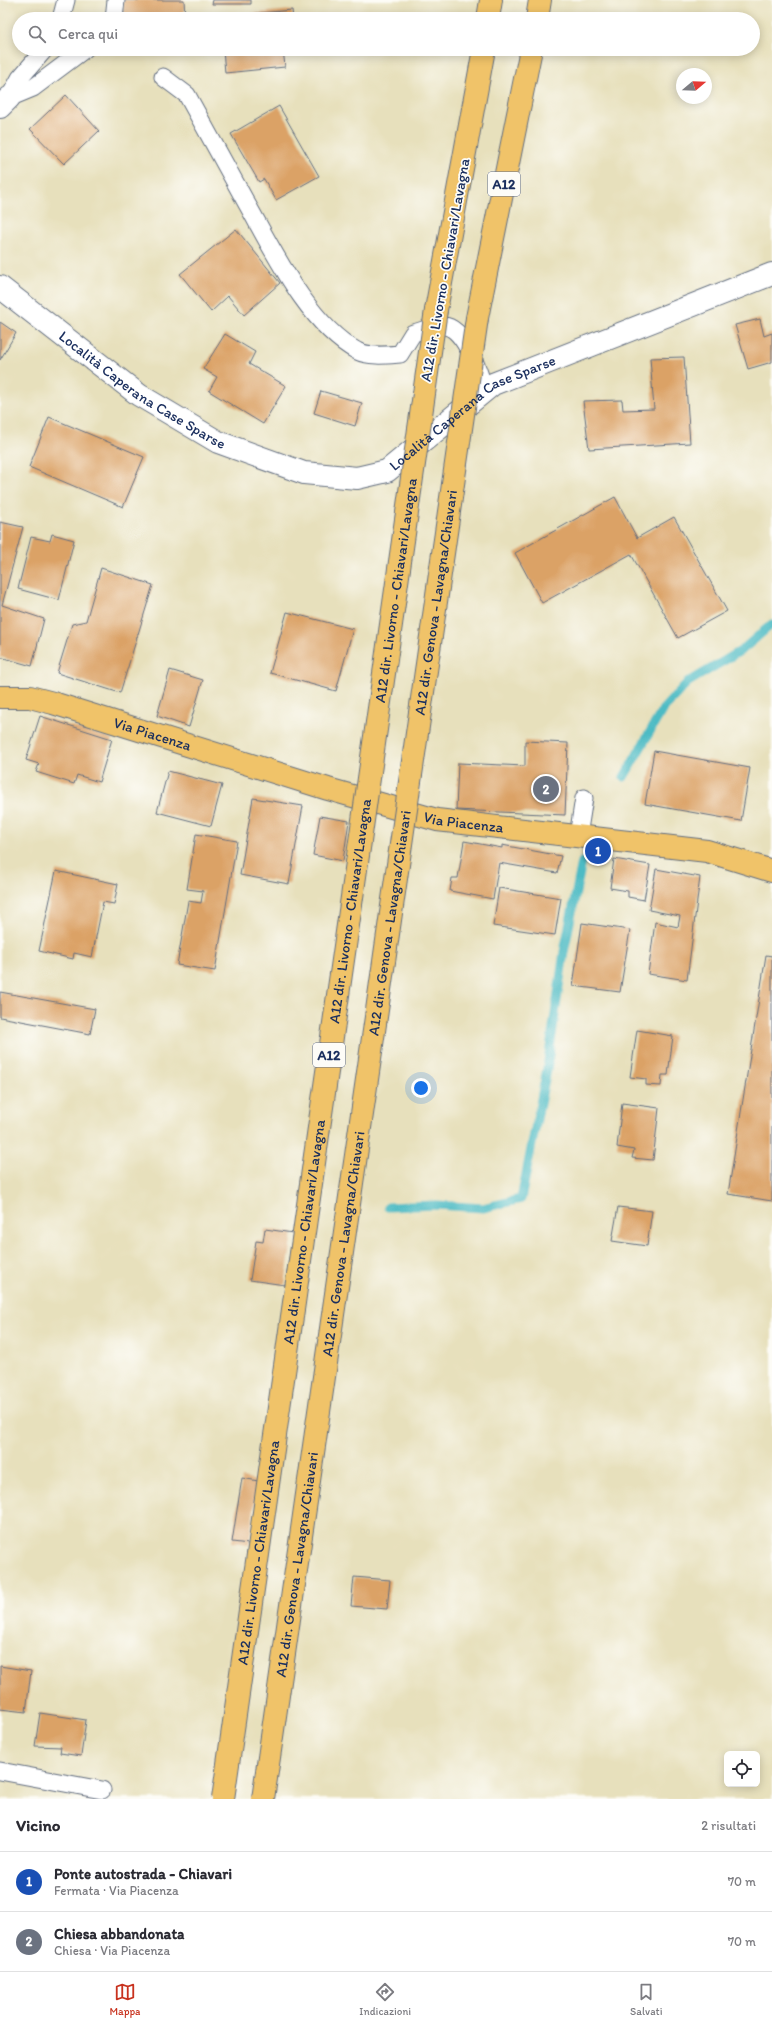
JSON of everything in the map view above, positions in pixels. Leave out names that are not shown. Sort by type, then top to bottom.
[{"type":"main road","points":[[489,12],[491,0]]},
{"type":"main road","points":[[538,12],[540,0]]},
{"type":"main road","name":"A12 dir. Livorno - Chiavari/Lavagna","points":[[223,1799],[436,310],[483,56]]},
{"type":"main road","name":"A12 dir. Genova - Lavagna/Chiavari","points":[[263,1799],[477,318],[530,56]]},
{"type":"main road","points":[[0,691],[30,697]]},
{"type":"main road","name":"Via Piacenza","points":[[0,697],[30,697],[53,703],[328,789],[437,820],[708,851],[770,867]]},
{"type":"street","name":"Località Caperana Case Sparse","points":[[0,287],[139,395],[218,442],[304,473],[357,478],[386,471],[493,384],[772,274]]},
{"type":"lane","points":[[63,12],[66,0]]},
{"type":"lane","points":[[115,12],[116,0]]},
{"type":"lane","points":[[4,102],[20,78],[39,56]]},
{"type":"lane","points":[[4,102],[33,88],[75,56]]},
{"type":"lane","points":[[163,77],[187,95],[276,256],[299,292],[330,330],[359,352],[377,355],[400,354],[413,333],[444,326],[456,331],[462,338],[479,371],[484,390]]},
{"type":"lane","points":[[578,836],[584,798]]},
{"type":"lane","points":[[0,1771],[102,1790]]},
{"type":"building","points":[[123,0],[184,0],[185,12],[124,12]]},
{"type":"building","points":[[213,0],[251,0],[251,4],[212,4]]},
{"type":"building","points":[[292,10],[292,12],[271,12]]},
{"type":"building","points":[[224,56],[284,56],[285,67],[225,73]]},
{"type":"building","points":[[66,95],[99,131],[64,164],[30,129]]},
{"type":"building","points":[[279,106],[319,176],[276,200],[264,179],[259,182],[231,134]]},
{"type":"building","points":[[236,229],[280,283],[244,315],[228,296],[211,312],[180,274]]},
{"type":"building","points":[[760,319],[764,336],[772,333],[772,362],[748,369],[735,325]]},
{"type":"building","points":[[0,322],[16,333],[0,360]]},
{"type":"building","points":[[225,334],[255,352],[249,364],[286,386],[263,424],[209,391],[217,377],[203,369]]},
{"type":"building","points":[[684,357],[690,443],[589,449],[583,401],[622,400],[623,410],[654,409],[650,358]]},
{"type":"building","points":[[321,391],[362,403],[355,426],[314,413]]},
{"type":"building","points":[[49,417],[144,457],[123,507],[29,467]]},
{"type":"building","points":[[615,497],[637,538],[674,517],[727,611],[678,638],[631,554],[542,603],[515,553]]},
{"type":"building","points":[[0,522],[23,527],[2,605],[44,619],[32,666],[0,657]]},
{"type":"building","points":[[52,534],[74,540],[59,600],[18,589],[31,537],[50,541]]},
{"type":"building","points":[[101,568],[153,585],[120,693],[57,673],[72,624],[86,621]]},
{"type":"building","points":[[287,612],[353,629],[336,691],[270,673]]},
{"type":"building","points":[[170,670],[203,680],[189,727],[157,716]]},
{"type":"building","points":[[40,716],[112,739],[99,782],[77,775],[74,784],[36,772],[39,764],[26,760]]},
{"type":"building","points":[[525,741],[568,743],[565,815],[456,810],[458,763],[525,766]]},
{"type":"building","points":[[654,751],[750,768],[741,821],[645,804]]},
{"type":"building","points":[[168,771],[222,785],[211,826],[157,812]]},
{"type":"building","points":[[253,798],[303,806],[289,884],[240,875]]},
{"type":"building","points":[[320,816],[349,821],[343,861],[313,855]]},
{"type":"building","points":[[196,834],[237,841],[215,971],[177,965],[188,901],[201,903],[203,891],[187,889]]},
{"type":"building","points":[[464,841],[502,848],[502,845],[561,856],[557,873],[499,863],[493,899],[450,891],[452,878],[458,878]]},
{"type":"building","points":[[614,859],[650,865],[644,900],[628,897],[628,891],[610,888]]},
{"type":"building","points":[[656,869],[700,877],[687,980],[648,974],[655,922],[678,927],[680,916],[649,910]]},
{"type":"building","points":[[56,871],[118,884],[114,904],[103,902],[92,957],[74,953],[73,959],[39,951]]},
{"type":"building","points":[[499,888],[561,898],[555,935],[493,926]]},
{"type":"building","points":[[582,923],[630,930],[620,992],[573,986]]},
{"type":"building","points":[[766,955],[772,956],[772,1201],[728,1194]]},
{"type":"building","points":[[0,992],[95,1009],[90,1034],[0,1017]]},
{"type":"building","points":[[637,1030],[673,1036],[668,1075],[662,1075],[661,1086],[646,1085],[646,1079],[630,1077]]},
{"type":"building","points":[[622,1103],[659,1108],[653,1160],[632,1158],[634,1150],[617,1147]]},
{"type":"building","points":[[618,1207],[652,1211],[647,1246],[612,1241]]},
{"type":"building","points":[[265,1229],[293,1233],[285,1285],[250,1280],[256,1241],[263,1242]]},
{"type":"building","points":[[242,1478],[258,1481],[249,1544],[232,1542]]},
{"type":"building","points":[[354,1577],[390,1580],[387,1609],[351,1606]]},
{"type":"building","points":[[0,1666],[31,1671],[26,1712],[0,1709]]},
{"type":"building","points":[[40,1713],[86,1720],[81,1756],[60,1753],[61,1747],[35,1746]]},
{"type":"waterway","points":[[624,777],[663,709],[687,683],[742,650],[772,624]]},
{"type":"waterway","points":[[388,1207],[437,1205],[483,1208],[521,1199],[547,1069],[564,952],[582,862]]},
{"type":"place","name":"Chiesa abbandonata","points":[[546,789]]},
{"type":"place","name":"Ponte autostrada - Chiavari","points":[[598,851]]}]
